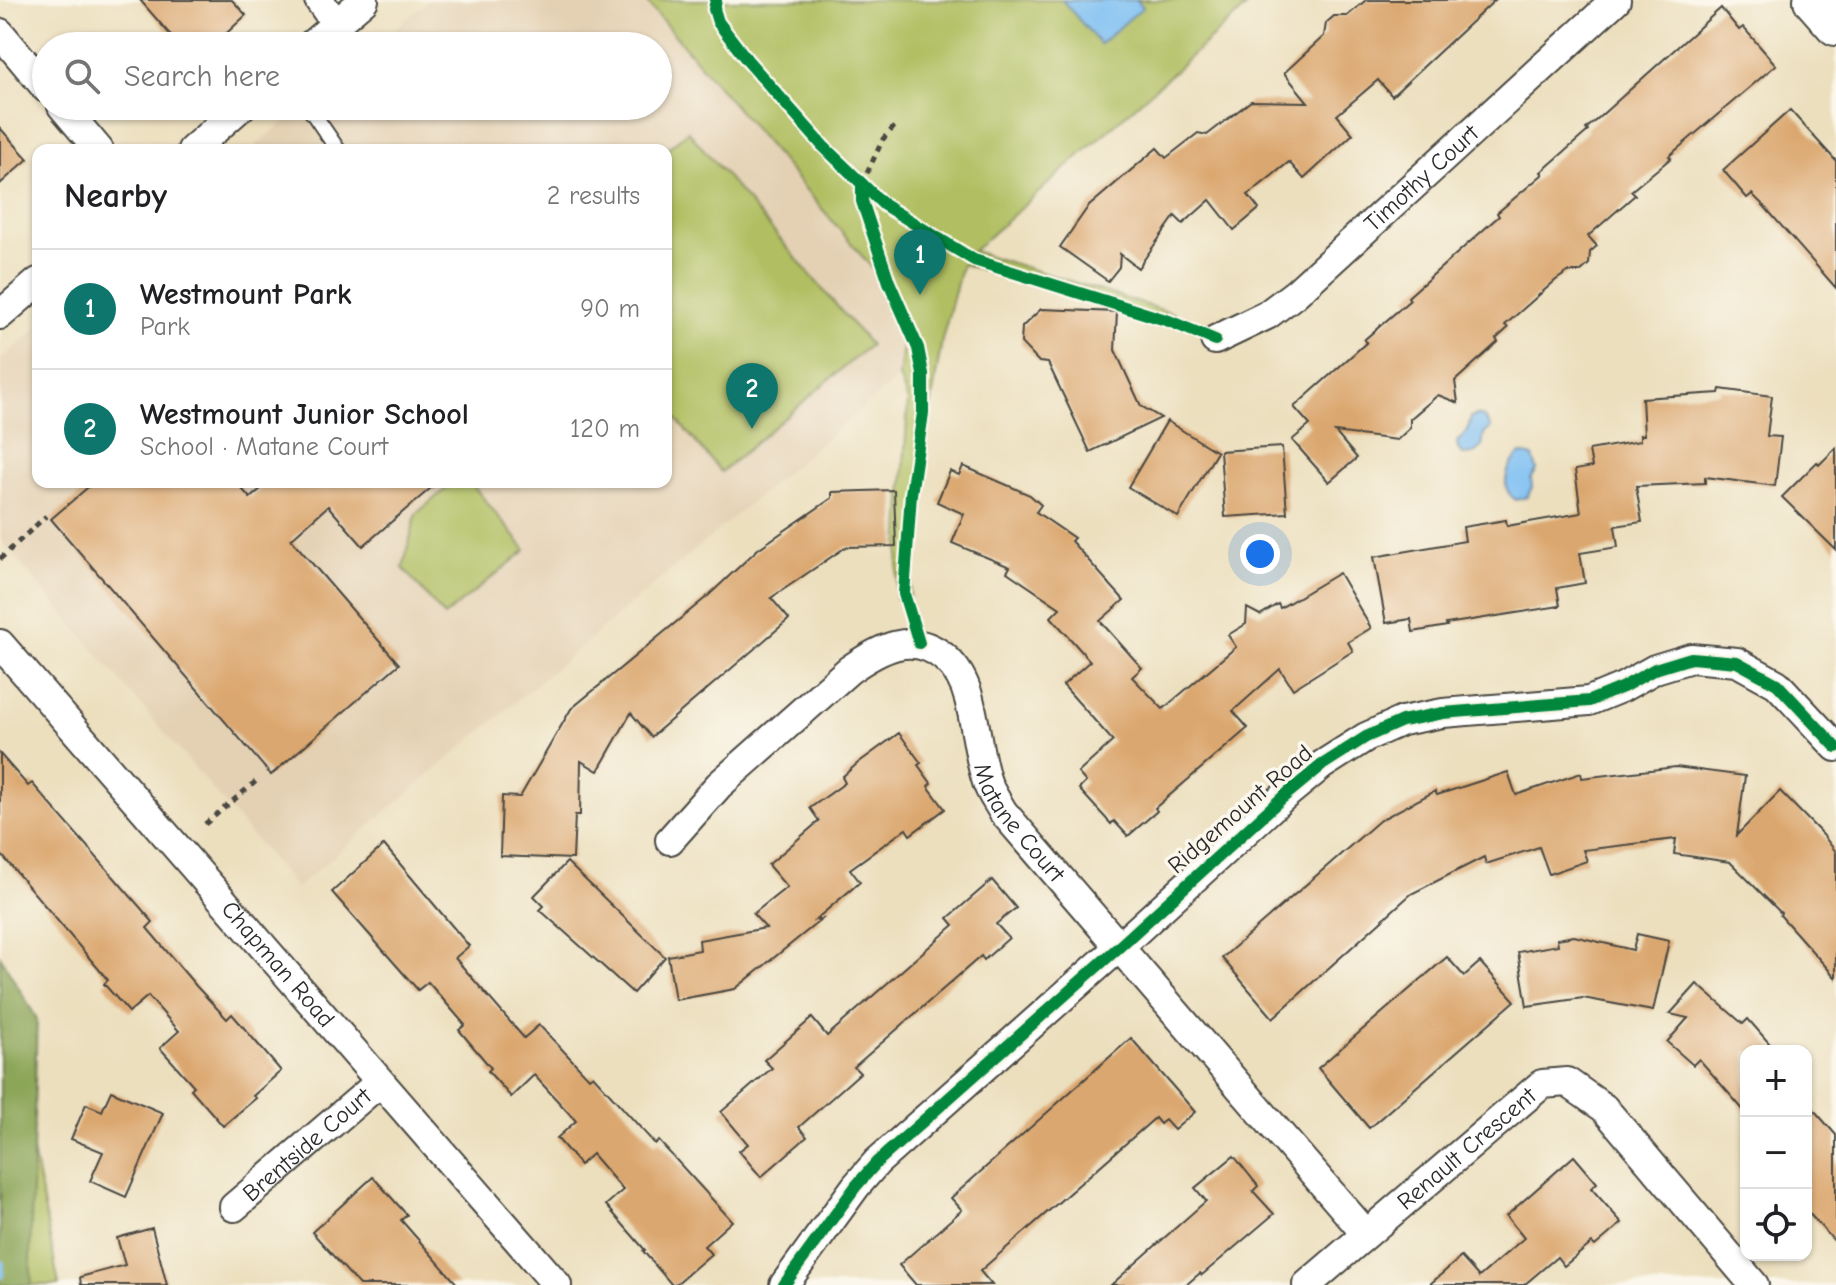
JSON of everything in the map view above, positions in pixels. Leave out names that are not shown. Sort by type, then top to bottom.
[{"type":"street","points":[[319,0],[336,24]]},
{"type":"street","points":[[327,32],[364,0]]},
{"type":"street","name":"Timothy Court","points":[[1215,340],[1267,315],[1296,293],[1616,0]]},
{"type":"street","points":[[1814,0],[1836,25]]},
{"type":"street","points":[[0,33],[32,71]]},
{"type":"street","points":[[74,120],[94,144]]},
{"type":"street","points":[[199,144],[226,120]]},
{"type":"street","points":[[0,315],[32,287]]},
{"type":"street","name":"Matane Court","points":[[670,840],[719,785],[849,670],[884,648],[899,644],[919,643],[934,649],[949,661],[961,677],[969,697],[986,780],[1003,812],[1366,1234]]},
{"type":"street","name":"Chapman Road","points":[[0,644],[557,1285]]},
{"type":"street","name":"Ridgemount Road","points":[[784,1285],[877,1162],[1282,798],[1322,765],[1366,737],[1402,721],[1443,713],[1589,701],[1655,669],[1691,658],[1737,662],[1777,684],[1836,747]]},
{"type":"street","name":"Brentside Court","points":[[234,1207],[380,1082]]},
{"type":"street","name":"Renault Crescent","points":[[1307,1285],[1542,1084],[1567,1082],[1604,1108],[1754,1285]]},
{"type":"lane","points":[[318,120],[334,144]]},
{"type":"path","points":[[868,198],[858,179],[895,126]]},
{"type":"path","points":[[968,257],[1169,321],[1215,340]]},
{"type":"path","points":[[0,559],[46,516]]},
{"type":"path","points":[[205,824],[260,778]]},
{"type":"shaded area","points":[[429,0],[645,0],[879,276],[903,343],[899,377],[296,888],[0,539],[0,360],[32,333],[32,488],[672,488],[672,144],[257,144],[286,120],[672,120],[672,32],[391,32]]},
{"type":"green space","points":[[645,0],[1254,0],[973,251],[1175,314],[1171,324],[962,264],[942,340],[923,454],[909,598],[896,598],[908,401],[899,377],[903,343],[879,276]]},
{"type":"green space","points":[[688,131],[870,345],[721,472],[672,414],[672,145]]},
{"type":"green space","points":[[447,488],[475,488],[526,550],[444,616],[403,568],[416,514]]},
{"type":"green space","points":[[0,956],[37,1019],[30,1257],[32,1285],[0,1285]]},
{"type":"green space","points":[[0,1055],[31,1140],[59,1285],[0,1285]]},
{"type":"water","points":[[1062,0],[1137,0],[1143,7],[1100,44]]},
{"type":"water","points":[[1471,417],[1484,417],[1491,428],[1484,434],[1482,446],[1473,454],[1463,455],[1457,442],[1467,432]]},
{"type":"water","points":[[1521,454],[1533,457],[1537,470],[1531,479],[1532,487],[1527,497],[1516,500],[1508,490],[1506,477]]},
{"type":"building","points":[[140,0],[232,0],[246,15],[228,32],[168,32]]},
{"type":"building","points":[[1366,0],[1495,0],[1392,96],[1378,80],[1337,115],[1353,134],[1304,179],[1289,162],[1248,195],[1259,209],[1234,230],[1210,200],[1183,224],[1175,216],[1138,268],[1120,254],[1119,267],[1108,281],[1060,247],[1088,207],[1157,148],[1166,158],[1198,133],[1207,135],[1251,101],[1308,102],[1284,73],[1324,36],[1326,23],[1334,16],[1347,16]]},
{"type":"building","points":[[1721,8],[1739,30],[1743,27],[1776,65],[1669,156],[1671,158],[1631,191],[1635,195],[1588,236],[1597,246],[1590,252],[1589,264],[1580,272],[1568,272],[1556,280],[1505,325],[1508,328],[1496,339],[1498,342],[1455,381],[1458,403],[1438,395],[1410,419],[1410,428],[1397,440],[1335,432],[1357,458],[1329,482],[1292,440],[1310,425],[1294,407],[1367,342],[1364,340],[1410,300],[1408,297],[1499,216],[1497,213],[1543,174],[1541,172],[1588,131],[1586,129]]},
{"type":"building","points":[[1790,110],[1836,161],[1836,288],[1764,206],[1752,194],[1747,198],[1723,170]]},
{"type":"building","points":[[0,128],[28,159],[0,184]]},
{"type":"building","points":[[1041,309],[1117,312],[1115,350],[1141,406],[1161,418],[1090,452],[1048,363],[1039,362],[1021,343],[1022,327]]},
{"type":"building","points":[[1720,389],[1772,396],[1767,436],[1781,437],[1775,486],[1705,477],[1705,483],[1636,486],[1642,522],[1615,526],[1618,547],[1580,553],[1585,583],[1557,588],[1560,606],[1413,632],[1411,619],[1386,623],[1374,557],[1465,541],[1463,527],[1506,520],[1507,526],[1581,513],[1575,470],[1592,467],[1589,450],[1640,441],[1640,435],[1644,435],[1642,398],[1719,393]]},
{"type":"building","points":[[1167,421],[1217,452],[1178,517],[1128,487]]},
{"type":"building","points":[[1282,447],[1287,513],[1225,517],[1220,451]]},
{"type":"building","points":[[1836,448],[1836,550],[1782,497]]},
{"type":"building","points":[[963,466],[1030,495],[1041,505],[1036,512],[1074,538],[1071,541],[1124,600],[1100,621],[1142,668],[1132,677],[1163,709],[1236,647],[1228,635],[1246,624],[1247,608],[1260,615],[1278,604],[1280,608],[1339,573],[1371,628],[1348,642],[1353,651],[1293,689],[1280,669],[1233,711],[1248,728],[1155,808],[1157,811],[1128,836],[1114,821],[1111,824],[1079,789],[1086,782],[1078,773],[1113,741],[1063,685],[1090,661],[1051,617],[1060,608],[1007,572],[1010,567],[952,543],[964,514],[937,502],[950,471],[959,475]]},
{"type":"building","points":[[87,488],[241,488],[250,498],[262,488],[431,488],[363,546],[328,506],[291,539],[399,664],[271,775],[51,519]]},
{"type":"building","points":[[894,490],[896,546],[846,547],[771,598],[789,619],[787,621],[651,737],[631,713],[598,771],[581,761],[580,815],[575,815],[573,859],[500,856],[502,796],[520,797],[571,709],[709,595],[758,549],[832,498],[832,492]]},
{"type":"building","points":[[899,733],[921,763],[918,765],[931,783],[928,786],[945,809],[910,835],[906,829],[850,869],[860,882],[815,920],[822,919],[735,989],[675,1000],[668,956],[700,950],[699,940],[766,928],[753,914],[787,887],[768,865],[819,821],[810,808],[845,783],[842,777],[858,763]]},
{"type":"building","points":[[0,754],[28,786],[32,783],[153,922],[147,928],[197,987],[227,1019],[232,1014],[281,1071],[223,1126],[191,1089],[194,1086],[160,1048],[179,1031],[148,996],[129,1012],[104,984],[108,980],[0,853]]},
{"type":"building","points":[[1676,767],[1745,776],[1737,835],[1780,791],[1836,852],[1836,978],[1781,913],[1730,862],[1674,854],[1676,839],[1583,850],[1587,861],[1549,874],[1539,847],[1486,864],[1484,857],[1411,894],[1273,1018],[1222,958],[1380,820],[1435,791],[1437,795],[1508,772],[1516,795],[1581,773],[1582,778]]},
{"type":"building","points":[[384,845],[469,946],[455,958],[524,1038],[539,1025],[589,1078],[593,1075],[655,1144],[659,1141],[732,1221],[704,1246],[711,1254],[675,1285],[606,1205],[623,1190],[592,1154],[580,1165],[557,1138],[576,1121],[534,1075],[511,1097],[459,1030],[465,1025],[428,982],[418,990],[332,892]]},
{"type":"building","points":[[567,862],[665,957],[633,993],[540,910],[544,906],[534,896]]},
{"type":"building","points":[[992,880],[1016,908],[996,924],[1009,938],[984,960],[981,956],[854,1067],[860,1073],[799,1127],[807,1137],[761,1177],[739,1151],[748,1144],[721,1112],[772,1068],[764,1060],[812,1018],[827,1036],[954,925],[948,918]]},
{"type":"building","points":[[1637,934],[1669,941],[1653,1011],[1583,998],[1527,1006],[1518,952],[1558,945],[1557,939],[1574,936],[1633,950]]},
{"type":"building","points":[[1447,957],[1464,976],[1480,962],[1515,1001],[1369,1128],[1318,1068]]},
{"type":"building","points":[[1697,984],[1743,1024],[1748,1019],[1771,1045],[1740,1045],[1740,1106],[1699,1059],[1693,1065],[1667,1042],[1688,1018],[1670,1014]]},
{"type":"building","points":[[1131,1038],[1195,1112],[1174,1130],[1165,1120],[1160,1124],[1155,1118],[980,1271],[992,1285],[916,1285],[899,1265],[962,1210],[951,1198]]},
{"type":"building","points":[[111,1091],[163,1113],[126,1197],[90,1181],[103,1152],[71,1139],[86,1104],[102,1111]]},
{"type":"building","points":[[1812,1108],[1836,1135],[1836,1243],[1812,1217]]},
{"type":"building","points":[[1234,1156],[1258,1186],[1253,1191],[1274,1214],[1186,1285],[1111,1285],[1206,1201],[1195,1188]]},
{"type":"building","points":[[1574,1156],[1597,1183],[1591,1188],[1622,1223],[1564,1266],[1557,1257],[1524,1285],[1429,1285],[1461,1257],[1479,1277],[1524,1238],[1506,1216]]},
{"type":"building","points":[[373,1177],[407,1215],[401,1220],[458,1285],[359,1285],[312,1232]]},
{"type":"building","points":[[152,1228],[167,1285],[81,1285],[80,1277],[125,1265],[117,1238]]},
{"type":"waterway","points":[[0,1264],[0,1275]]},
{"type":"cycle path","points":[[716,0],[714,9],[718,22],[747,60],[823,146],[884,205],[974,260],[1169,321],[1215,340]]},
{"type":"cycle path","points":[[862,184],[862,201],[889,282],[918,348],[923,374],[923,413],[911,494],[904,594],[919,643]]},
{"type":"cycle path","points":[[784,1285],[877,1162],[1282,798],[1322,765],[1366,737],[1402,721],[1443,713],[1589,701],[1655,669],[1691,658],[1737,662],[1777,684],[1836,747]]},
{"type":"place","name":"Westmount Park","points":[[920,295]]},
{"type":"place","name":"Westmount Junior School","points":[[752,429]]}]
